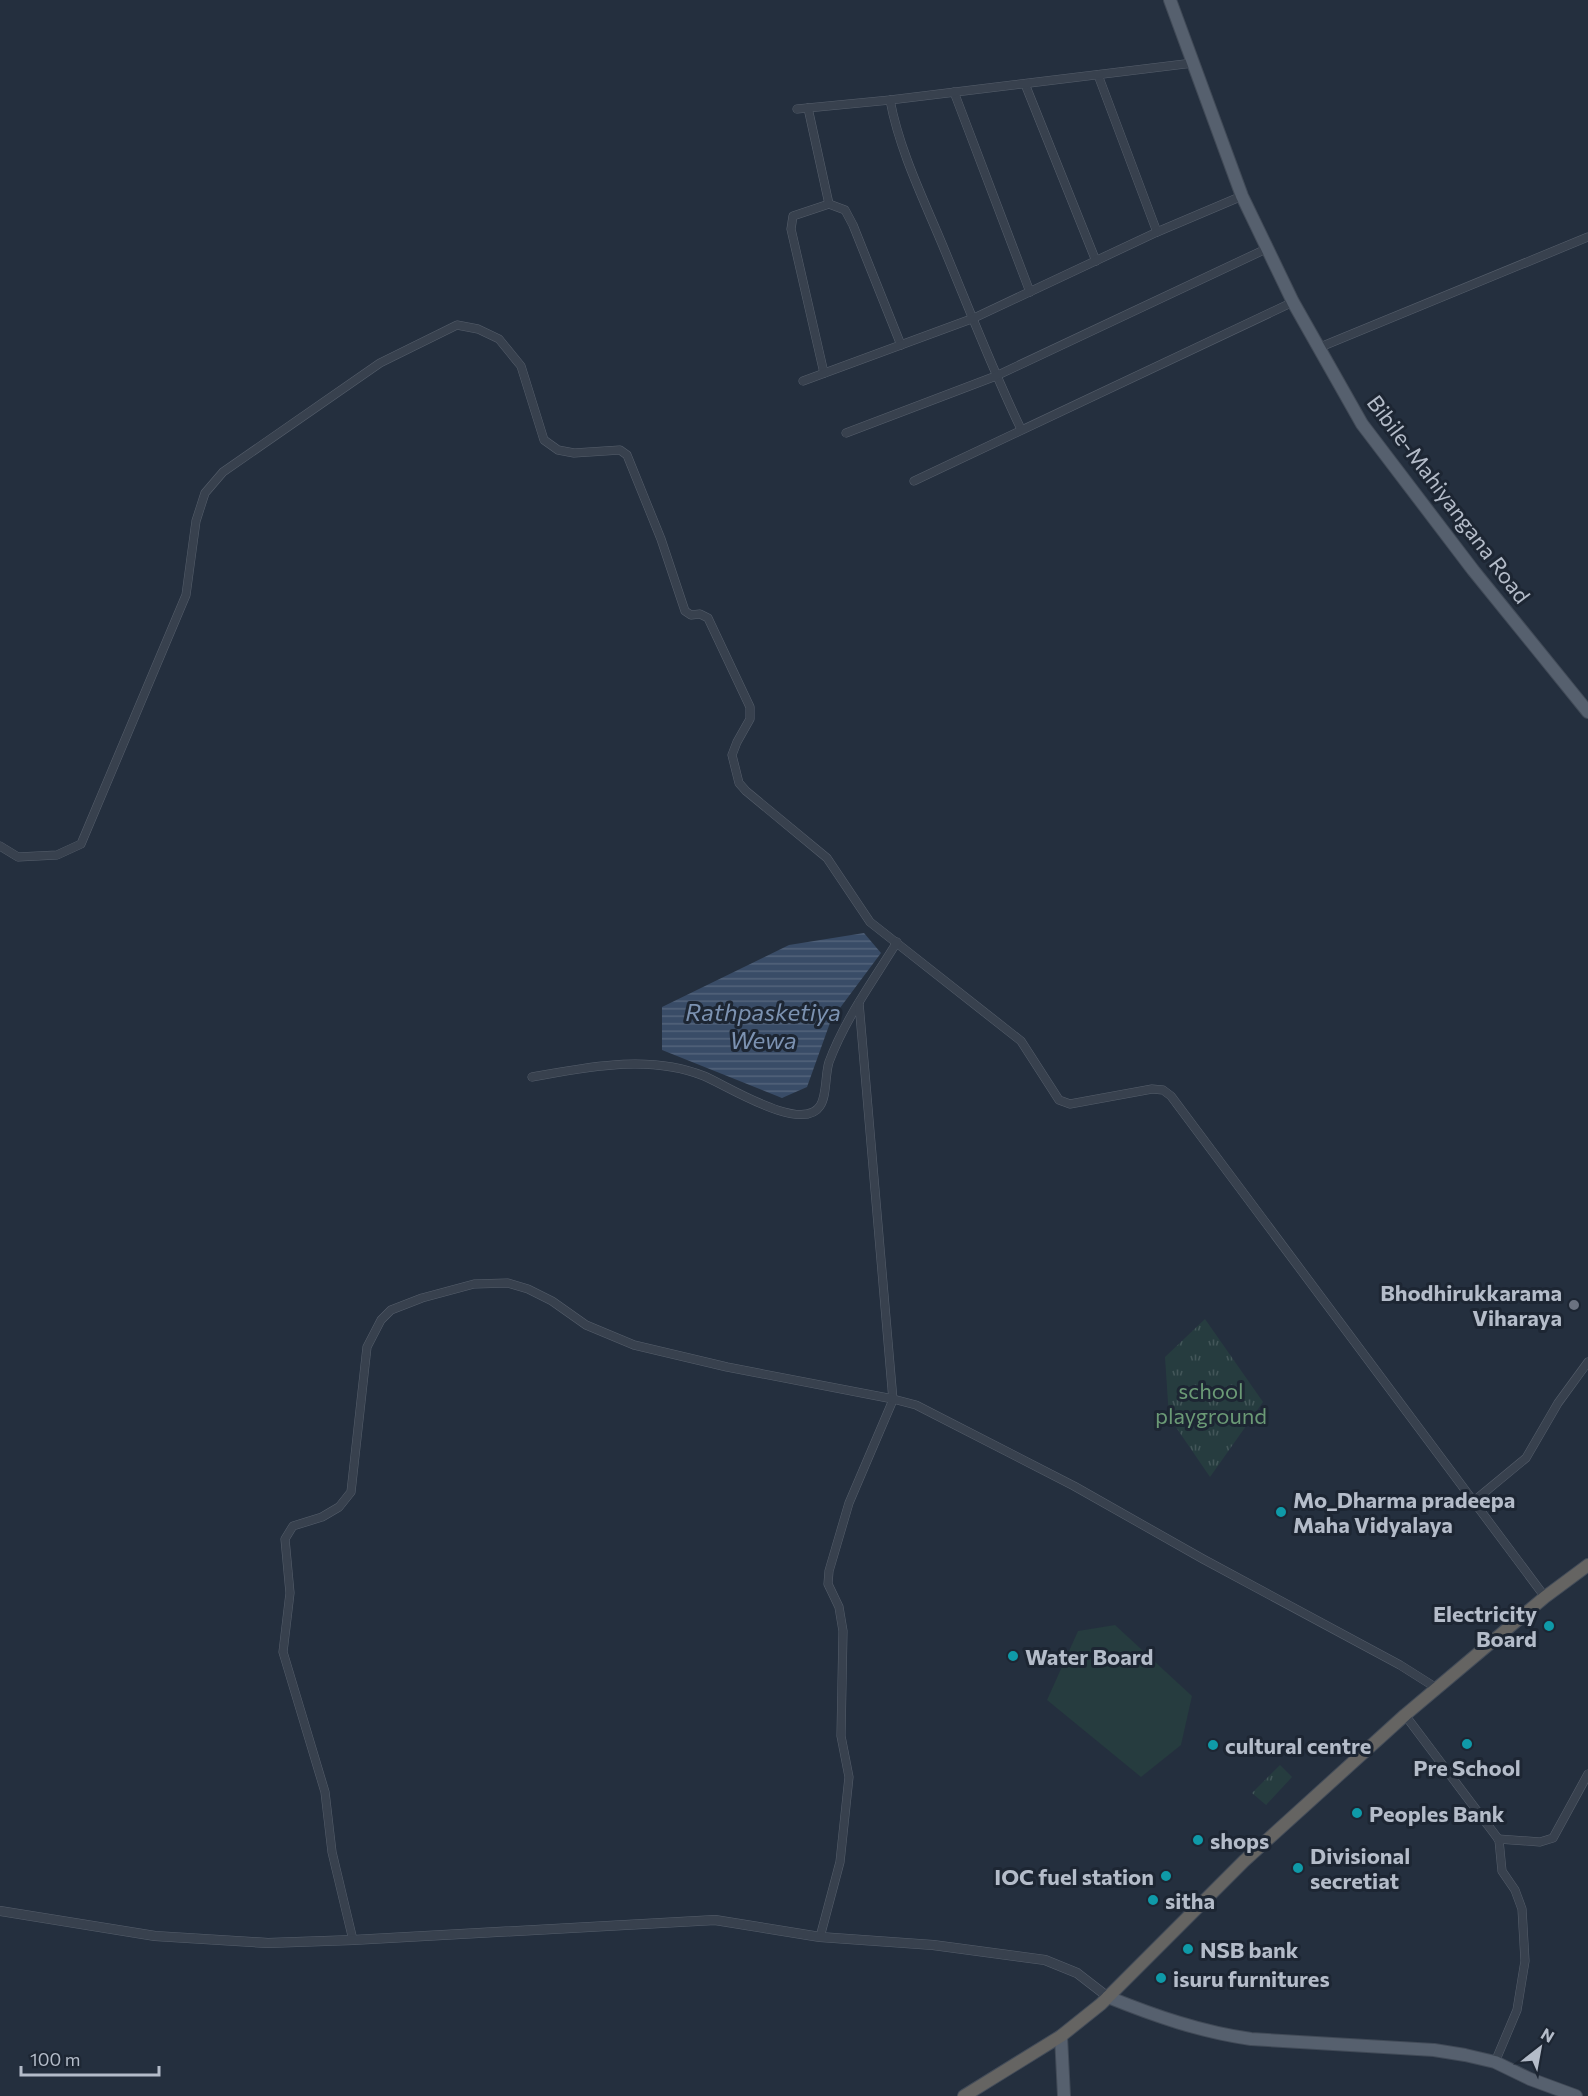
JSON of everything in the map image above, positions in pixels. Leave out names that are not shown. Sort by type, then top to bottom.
[{"type":"highway","points":[[964,2096],[1061,2036],[1108,1997],[1244,1861],[1405,1715],[1545,1597],[1588,1565]]},
{"type":"main road","name":"Bibile-Mahiyangana Road","points":[[1170,0],[1242,196],[1293,302],[1362,424],[1588,712]]},
{"type":"main road","points":[[1108,1997],[1182,2025],[1228,2036],[1434,2050],[1465,2055],[1495,2062],[1530,2079],[1576,2096]]},
{"type":"main road","points":[[1061,2036],[1064,2096]]},
{"type":"street","points":[[797,109],[1193,63]]},
{"type":"street","points":[[1098,75],[1157,232]]},
{"type":"street","points":[[1025,84],[1096,261]]},
{"type":"street","points":[[954,92],[1030,292]]},
{"type":"street","points":[[890,100],[907,160],[996,376],[1022,429]]},
{"type":"street","points":[[808,108],[829,204]]},
{"type":"street","points":[[803,381],[974,318],[1157,232],[1242,196]]},
{"type":"street","points":[[824,373],[791,229],[793,216],[829,204],[845,210],[901,345]]},
{"type":"street","points":[[1318,348],[1588,237]]},
{"type":"street","points":[[846,433],[996,376],[1268,248]]},
{"type":"street","points":[[914,481],[1293,302]]},
{"type":"street","points":[[0,846],[18,858],[57,855],[81,844],[186,595],[196,521],[205,493],[223,472],[380,363],[457,325],[478,329],[499,339],[521,366],[544,440],[558,450],[574,453],[620,450],[627,455],[661,539],[685,611],[691,615],[700,614],[708,618],[750,707],[750,718],[732,755],[739,783],[827,858],[870,922],[1021,1041],[1059,1100],[1070,1104],[1152,1089],[1163,1090],[1171,1096],[1545,1597]]},
{"type":"street","points":[[532,1077],[592,1066],[667,1065],[703,1076],[768,1108],[804,1116],[814,1113],[821,1105],[828,1064],[841,1035],[897,942]]},
{"type":"street","points":[[820,1937],[840,1862],[849,1777],[841,1736],[843,1631],[839,1607],[828,1584],[829,1571],[849,1503],[893,1399],[859,1003]]},
{"type":"street","points":[[353,1940],[332,1852],[325,1792],[283,1652],[290,1593],[285,1539],[294,1526],[322,1517],[339,1508],[351,1492],[367,1347],[381,1320],[391,1310],[422,1298],[474,1284],[508,1283],[528,1288],[552,1301],[586,1325],[634,1345],[727,1367],[916,1405],[1074,1486],[1203,1559],[1400,1665],[1438,1689]]},
{"type":"street","points":[[1474,1501],[1526,1458],[1558,1403],[1588,1362]]},
{"type":"street","points":[[1405,1715],[1498,1839],[1502,1871],[1515,1890],[1522,1909],[1525,1961],[1517,2010],[1495,2062]]},
{"type":"street","points":[[1498,1839],[1540,1842],[1553,1838],[1588,1774]]},
{"type":"street","points":[[0,1911],[155,1936],[268,1943],[715,1920],[820,1937],[933,1945],[1045,1960],[1077,1973],[1108,1997]]},
{"type":"green space","name":"school playground","points":[[1205,1319],[1263,1402],[1210,1477],[1169,1417],[1165,1357]]},
{"type":"green space","points":[[1115,1625],[1192,1696],[1181,1745],[1141,1777],[1047,1700],[1078,1631]]},
{"type":"green space","points":[[1280,1765],[1292,1777],[1266,1805],[1252,1793]]},
{"type":"water","name":"Rathpasketiya Wewa","points":[[864,933],[881,953],[831,1020],[807,1087],[782,1098],[662,1050],[662,1007],[789,945]]},
{"type":"place","name":"Bhodhirukkarama Viharaya","points":[[1574,1305]]},
{"type":"place","name":"Mo_Dharma pradeepa Maha Vidyalaya","points":[[1281,1512]]},
{"type":"place","name":"Electricity Board","points":[[1549,1626]]},
{"type":"place","name":"Water Board","points":[[1013,1656]]},
{"type":"place","name":"Pre School","points":[[1467,1744]]},
{"type":"place","name":"cultural centre","points":[[1213,1745]]},
{"type":"place","name":"Peoples Bank","points":[[1357,1813]]},
{"type":"place","name":"shops","points":[[1198,1840]]},
{"type":"place","name":"Divisional secretiat","points":[[1298,1868]]},
{"type":"place","name":"IOC fuel station","points":[[1166,1876]]},
{"type":"place","name":"sitha","points":[[1153,1900]]},
{"type":"place","name":"NSB bank","points":[[1188,1949]]},
{"type":"place","name":"isuru furnitures","points":[[1161,1978]]}]
